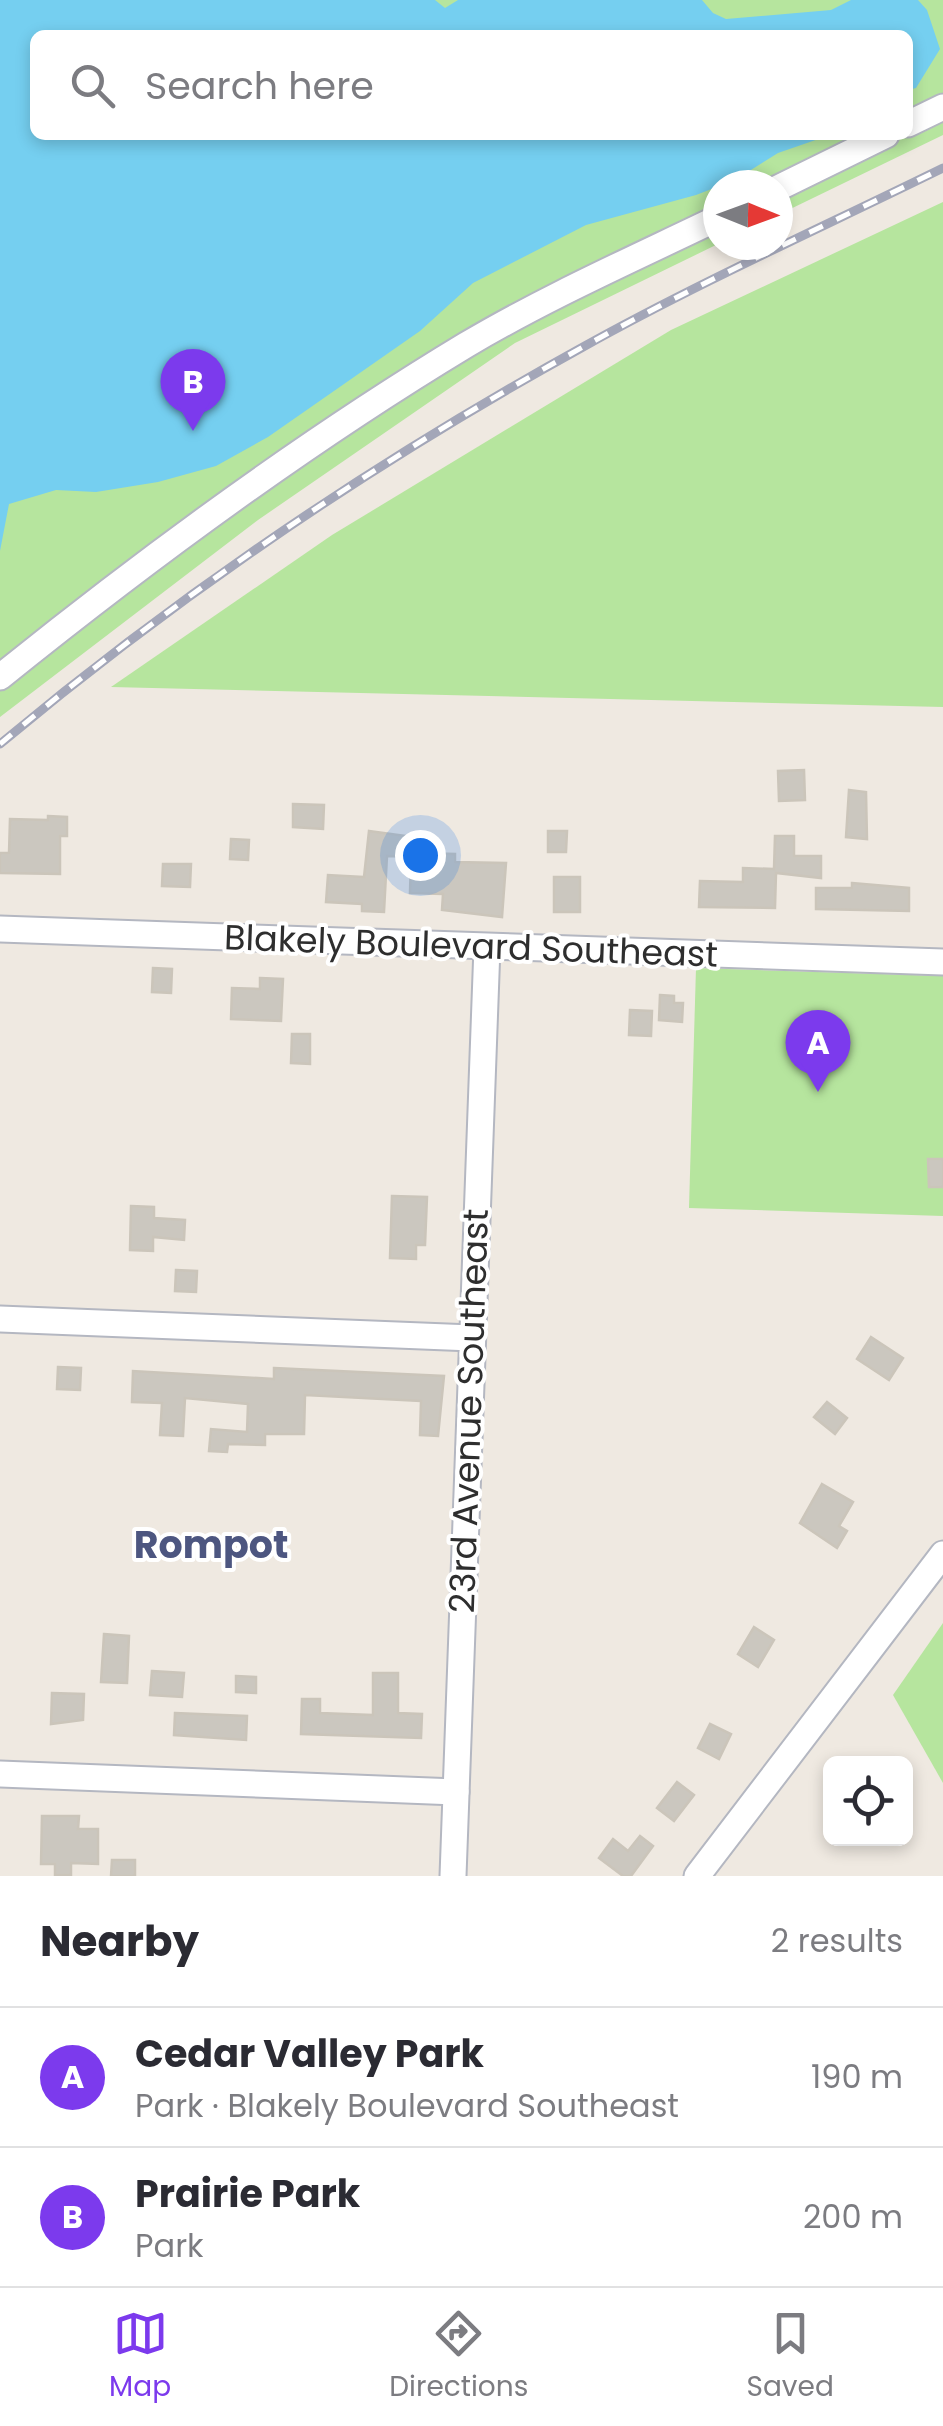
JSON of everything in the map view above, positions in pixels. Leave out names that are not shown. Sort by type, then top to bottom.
[{"type":"street","points":[[913,122],[943,107]]},
{"type":"street","points":[[793,181],[876,140]]},
{"type":"street","points":[[0,677],[179,536],[451,355],[550,298],[703,225]]},
{"type":"street","name":"Blakely Boulevard Southeast","points":[[0,929],[943,962]]},
{"type":"street","name":"23rd Avenue Southeast","points":[[453,1876],[487,947]]},
{"type":"street","points":[[0,1320],[472,1338]]},
{"type":"street","points":[[697,1876],[943,1554]]},
{"type":"street","points":[[0,1774],[456,1792]]},
{"type":"green space","points":[[0,0],[943,0],[943,135],[793,208],[793,170],[703,170],[703,251],[515,343],[258,520],[0,717]]},
{"type":"green space","points":[[943,202],[943,707],[111,687],[332,535],[671,330]]},
{"type":"green space","points":[[696,968],[943,976],[943,1216],[689,1208]]},
{"type":"green space","points":[[943,1623],[943,1783],[893,1695]]},
{"type":"water","points":[[0,0],[435,0],[445,8],[458,0],[702,0],[713,13],[726,19],[831,10],[851,0],[918,0],[927,10],[940,49],[913,89],[913,30],[30,30],[30,140],[816,140],[778,153],[751,170],[703,170],[703,192],[586,225],[473,283],[420,331],[268,437],[216,466],[158,482],[96,492],[56,490],[9,504],[0,551]]},
{"type":"building","points":[[804,770],[805,800],[779,801],[778,771]]},
{"type":"building","points":[[849,790],[866,792],[867,839],[846,837]]},
{"type":"building","points":[[293,804],[324,805],[323,829],[293,827]]},
{"type":"building","points":[[48,816],[67,817],[67,836],[60,836],[60,874],[0,873],[0,853],[9,853],[10,819],[48,820]]},
{"type":"building","points":[[369,831],[421,838],[420,853],[455,854],[455,862],[506,863],[502,917],[442,910],[443,894],[410,893],[411,857],[387,856],[384,912],[362,911],[362,904],[326,902],[328,875],[364,877]]},
{"type":"building","points":[[548,831],[567,831],[566,852],[548,852]]},
{"type":"building","points":[[775,836],[794,836],[794,856],[821,856],[821,878],[776,873],[775,908],[699,907],[700,881],[743,882],[743,868],[774,869]]},
{"type":"building","points":[[231,839],[249,840],[248,860],[230,859]]},
{"type":"building","points":[[163,864],[191,864],[190,887],[162,886]]},
{"type":"building","points":[[554,877],[580,877],[580,912],[554,912]]},
{"type":"building","points":[[852,883],[909,888],[909,911],[816,909],[816,888],[852,888]]},
{"type":"building","points":[[153,968],[172,969],[171,993],[152,992]]},
{"type":"building","points":[[260,978],[283,979],[281,1021],[231,1019],[232,988],[260,989]]},
{"type":"building","points":[[660,995],[674,996],[674,1003],[683,1003],[682,1022],[659,1020]]},
{"type":"building","points":[[630,1010],[652,1011],[651,1036],[629,1035]]},
{"type":"building","points":[[292,1034],[310,1034],[310,1064],[291,1063]]},
{"type":"building","points":[[928,1159],[943,1159],[943,1187],[929,1187]]},
{"type":"building","points":[[392,1196],[427,1197],[425,1245],[416,1245],[416,1259],[390,1258]]},
{"type":"building","points":[[131,1206],[154,1207],[154,1218],[185,1220],[184,1240],[153,1237],[153,1251],[130,1250]]},
{"type":"building","points":[[176,1270],[197,1271],[196,1292],[175,1291]]},
{"type":"building","points":[[871,1337],[903,1358],[889,1380],[857,1359]]},
{"type":"building","points":[[58,1367],[81,1368],[80,1390],[57,1389]]},
{"type":"building","points":[[274,1368],[444,1376],[438,1436],[420,1435],[421,1401],[305,1395],[304,1434],[265,1434],[265,1445],[228,1444],[227,1452],[209,1451],[211,1429],[247,1432],[248,1404],[185,1398],[183,1436],[160,1435],[162,1403],[132,1402],[133,1371],[274,1379]]},
{"type":"building","points":[[827,1402],[847,1418],[835,1434],[814,1417]]},
{"type":"building","points":[[822,1484],[853,1502],[839,1526],[847,1531],[837,1548],[800,1523]]},
{"type":"building","points":[[754,1627],[774,1640],[758,1667],[738,1654]]},
{"type":"building","points":[[104,1634],[129,1636],[127,1683],[101,1682]]},
{"type":"building","points":[[152,1671],[184,1673],[182,1697],[150,1695]]},
{"type":"building","points":[[373,1673],[398,1673],[398,1713],[422,1714],[421,1738],[301,1734],[302,1699],[320,1699],[320,1713],[373,1715]]},
{"type":"building","points":[[236,1676],[256,1677],[256,1693],[236,1692]]},
{"type":"building","points":[[52,1693],[84,1694],[83,1720],[51,1724]]},
{"type":"building","points":[[175,1713],[247,1716],[246,1740],[174,1735]]},
{"type":"building","points":[[710,1724],[731,1734],[719,1759],[698,1748]]},
{"type":"building","points":[[677,1782],[694,1795],[674,1821],[657,1808]]},
{"type":"building","points":[[42,1816],[79,1816],[78,1829],[98,1829],[98,1864],[71,1863],[71,1875],[55,1875],[55,1864],[41,1864]]},
{"type":"building","points":[[640,1836],[653,1846],[631,1876],[623,1876],[599,1858],[613,1839],[628,1851]]},
{"type":"building","points":[[112,1860],[135,1860],[135,1876],[111,1876]]},
{"type":"railway","points":[[0,744],[209,582],[430,436],[627,323],[943,168]]},
{"type":"place","name":"Prairie Park","points":[[193,431]]},
{"type":"place","name":"Cedar Valley Park","points":[[818,1092]]},
{"type":"district","name":"Rompot","points":[[211,1545]]}]
